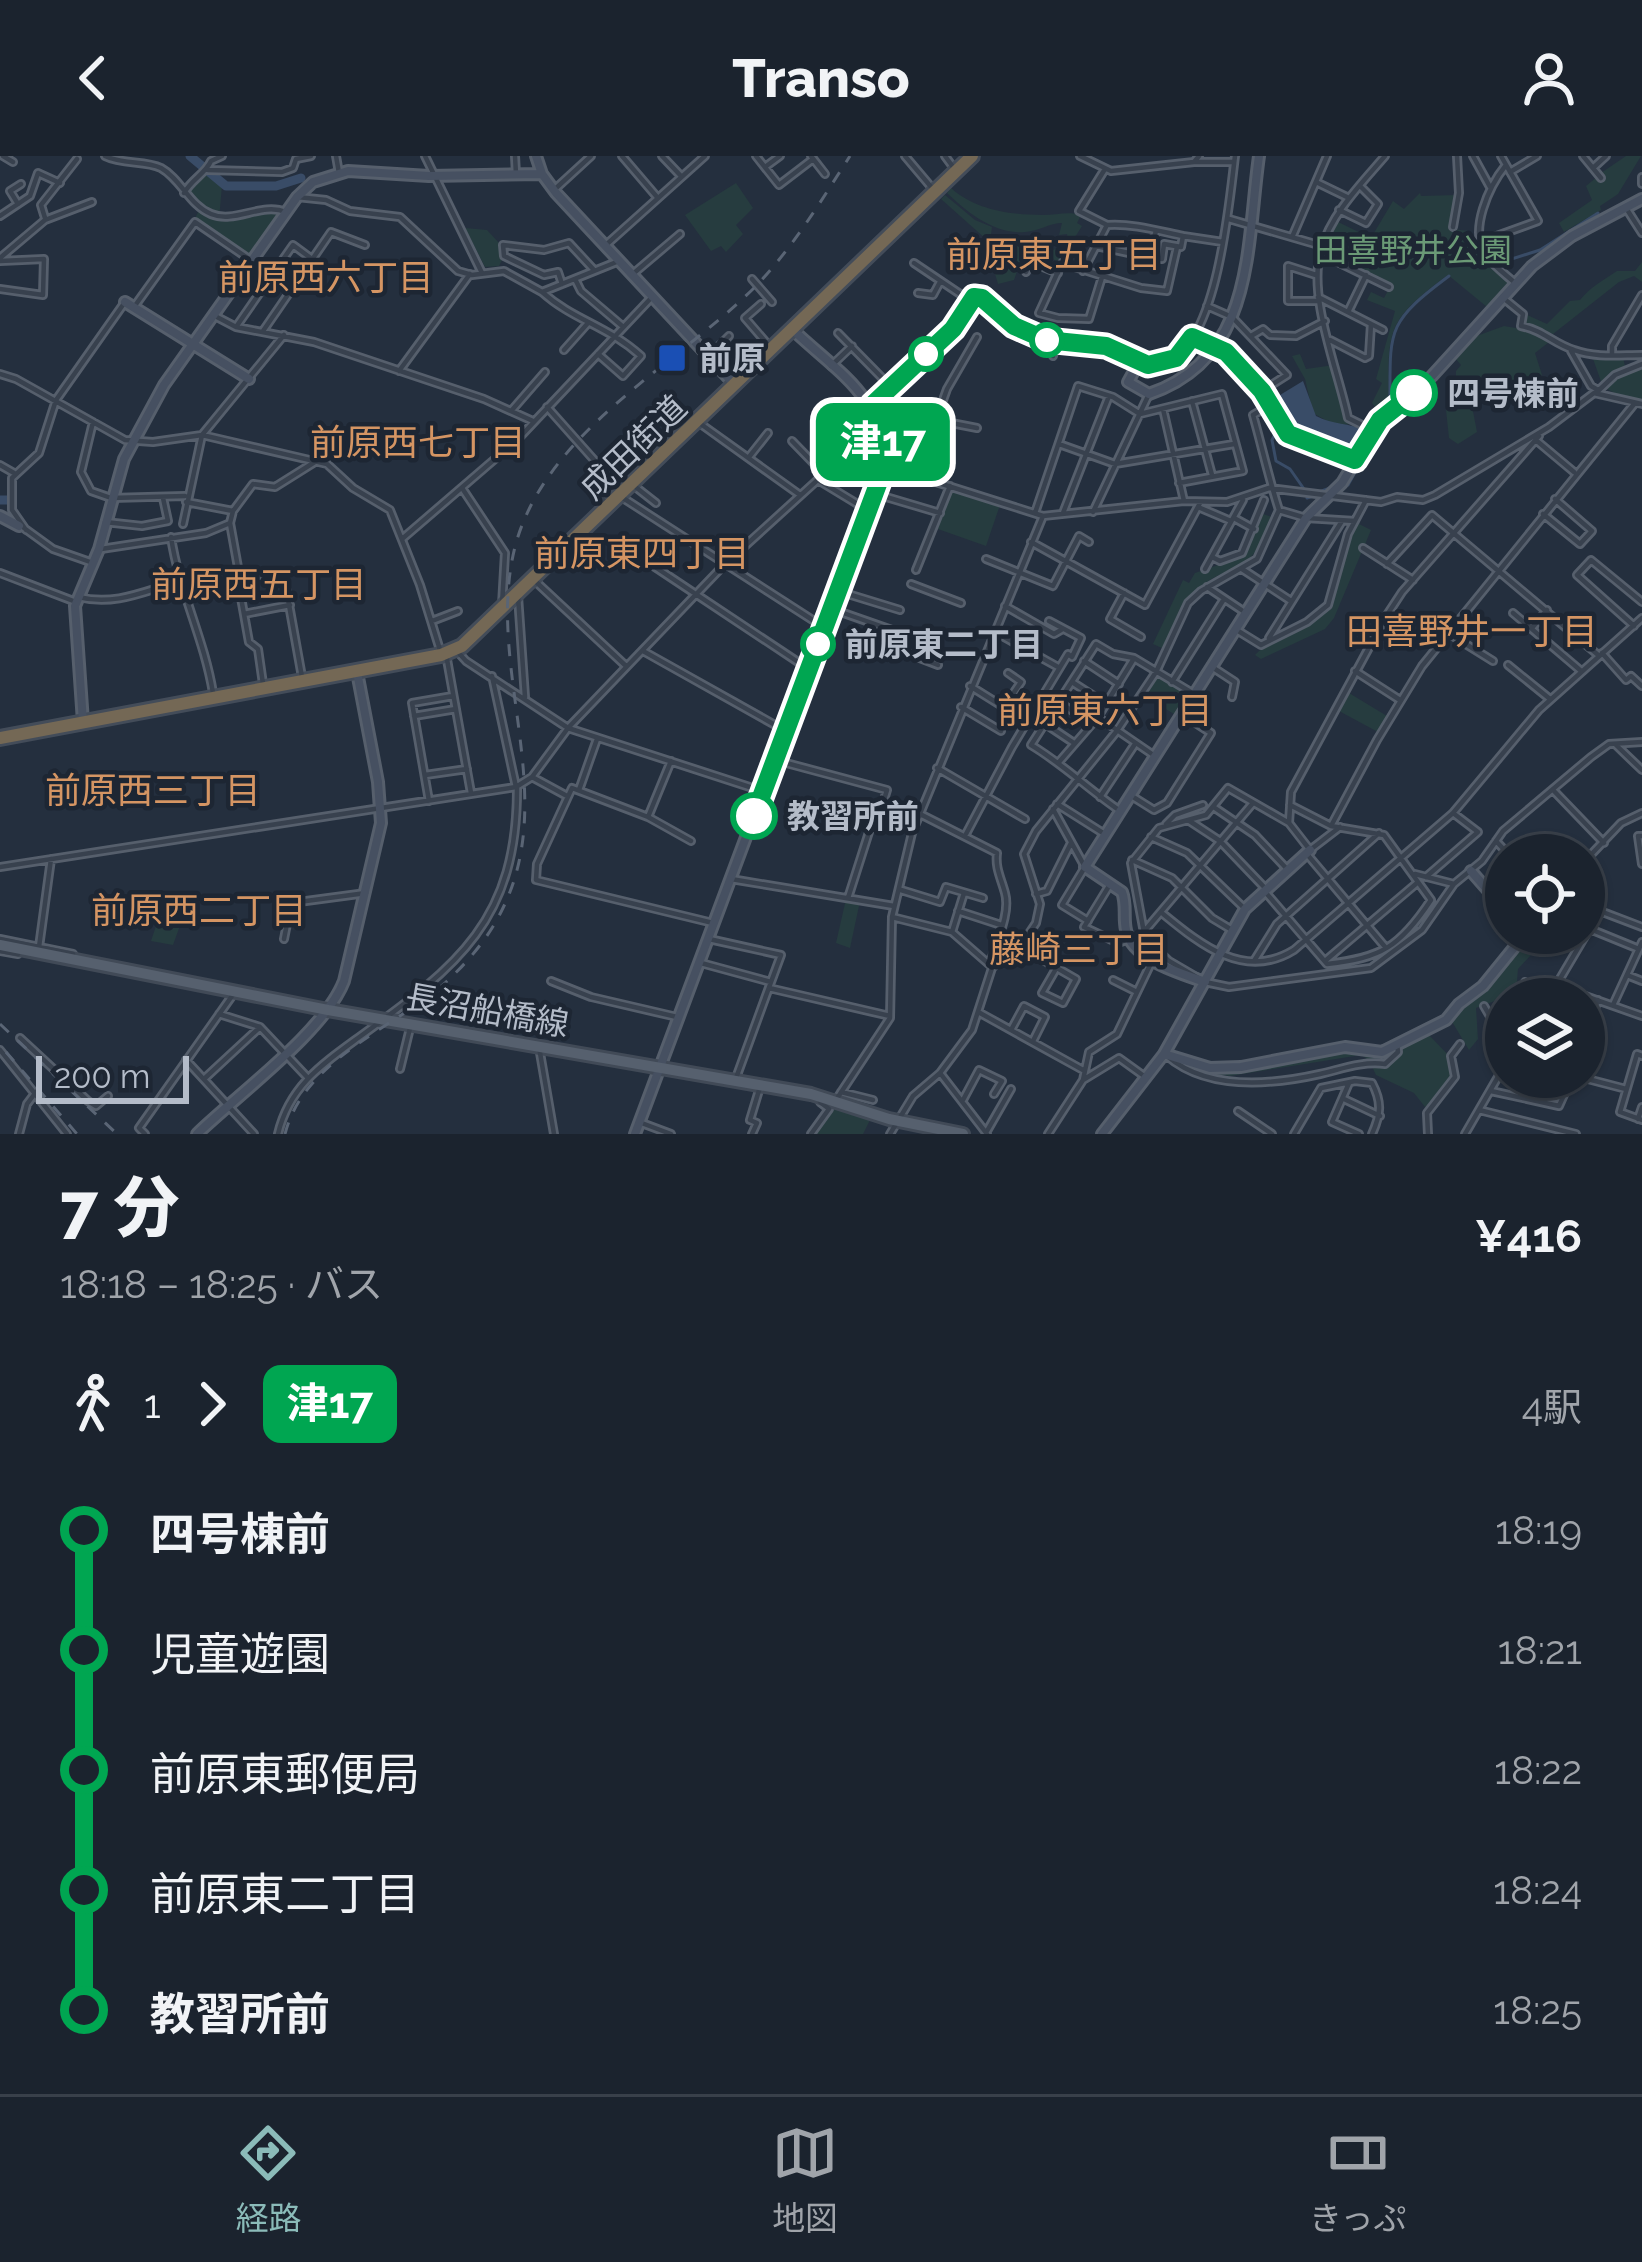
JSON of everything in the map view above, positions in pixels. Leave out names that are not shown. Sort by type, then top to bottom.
[{"type":"highway","name":"成田街道","points":[[0,738],[448,653],[502,611],[972,156]]},
{"type":"main road","name":"長沼船橋線","points":[[0,945],[658,1070],[838,1096],[900,1122],[963,1134]]},
{"type":"street","points":[[3,156],[13,162]]},
{"type":"street","points":[[105,156],[156,166],[206,212],[218,216],[263,208],[286,212]]},
{"type":"street","points":[[208,170],[211,160],[222,156]]},
{"type":"street","points":[[184,193],[191,181],[208,170],[282,172],[293,168],[296,159],[311,156]]},
{"type":"street","points":[[336,156],[340,173]]},
{"type":"street","points":[[424,156],[482,273]]},
{"type":"street","points":[[515,156],[516,175]]},
{"type":"street","points":[[536,156],[554,190],[736,386]]},
{"type":"street","points":[[554,190],[591,156]]},
{"type":"street","points":[[622,156],[657,197]]},
{"type":"street","points":[[662,156],[680,175]]},
{"type":"street","points":[[605,246],[705,156]]},
{"type":"street","points":[[756,156],[779,185],[812,157],[825,174]]},
{"type":"street","points":[[765,167],[780,156]]},
{"type":"street","points":[[905,156],[937,193]]},
{"type":"street","points":[[945,156],[957,172]]},
{"type":"street","points":[[872,405],[953,329],[974,297],[982,298],[1014,326],[1056,341],[1106,346],[1139,362],[1170,362],[1183,352],[1207,306],[1228,218],[1234,159],[1196,159],[1139,171],[1106,169],[1080,156]]},
{"type":"street","points":[[1093,512],[1150,394],[1182,381],[1203,365],[1241,301],[1259,156]]},
{"type":"street","points":[[1292,235],[1327,156]]},
{"type":"street","points":[[1372,430],[1348,418],[1316,275],[1320,250],[1339,210],[1384,156]]},
{"type":"street","points":[[1453,227],[1459,193],[1457,156]]},
{"type":"street","points":[[1473,156],[1490,187]]},
{"type":"street","points":[[1480,242],[1538,221],[1501,156]]},
{"type":"street","points":[[1515,284],[1484,253],[1480,242],[1490,187],[1508,168],[1537,156]]},
{"type":"street","points":[[1583,156],[1601,178]]},
{"type":"street","points":[[1593,168],[1606,156]]},
{"type":"street","points":[[45,220],[41,205],[76,159]]},
{"type":"street","points":[[1106,169],[1079,211],[1107,225],[1223,242]]},
{"type":"street","points":[[30,170],[60,183]]},
{"type":"street","points":[[83,723],[77,599],[99,549],[110,498],[132,441],[148,410],[297,197],[313,182],[356,171],[542,175]]},
{"type":"street","points":[[0,216],[30,196],[38,173]]},
{"type":"street","points":[[1316,182],[1352,199]]},
{"type":"street","points":[[18,204],[10,191],[21,184]]},
{"type":"street","points":[[1339,210],[1366,224],[1378,204],[1361,187]]},
{"type":"street","points":[[297,197],[326,200],[350,211],[400,217],[458,271],[504,271],[560,308],[616,333],[641,356],[622,376],[598,353]]},
{"type":"street","points":[[1088,921],[1062,904],[1306,518],[1331,496],[1372,430],[1432,376],[1515,284],[1572,236],[1642,200]]},
{"type":"street","points":[[0,259],[45,220],[92,202]]},
{"type":"street","points":[[1626,208],[1642,233]]},
{"type":"street","points":[[1228,218],[1292,235],[1389,287]]},
{"type":"street","points":[[0,516],[9,513],[14,473],[39,453],[56,400],[194,222],[253,261]]},
{"type":"street","points":[[1083,271],[1107,225]]},
{"type":"street","points":[[1156,231],[1148,257],[1162,260],[1164,244],[1178,247]]},
{"type":"street","points":[[262,332],[331,232],[365,244]]},
{"type":"street","points":[[632,275],[680,235]]},
{"type":"street","points":[[1102,277],[1089,319],[1039,313],[1062,263],[1167,291],[1183,236]]},
{"type":"street","points":[[562,284],[558,272],[544,275],[504,256],[503,245],[544,250],[569,243],[595,271]]},
{"type":"street","points":[[236,327],[293,244],[312,259]]},
{"type":"street","points":[[1096,246],[1130,253]]},
{"type":"street","points":[[0,259],[44,259],[43,295],[0,289]]},
{"type":"street","points":[[542,292],[619,261]]},
{"type":"street","points":[[1026,272],[1031,262],[1058,273]]},
{"type":"street","points":[[914,263],[970,301]]},
{"type":"street","points":[[1316,275],[1288,266],[1288,301],[1318,299],[1383,330]]},
{"type":"street","points":[[398,371],[470,274]]},
{"type":"street","points":[[1348,311],[1366,275]]},
{"type":"street","points":[[575,279],[581,291],[622,326]]},
{"type":"street","points":[[752,279],[772,302]]},
{"type":"street","points":[[918,293],[933,295],[940,282]]},
{"type":"street","points":[[402,538],[533,422],[652,296]]},
{"type":"street","points":[[1612,355],[1612,346],[1642,296]]},
{"type":"street","points":[[1331,826],[1400,700],[1448,633],[1575,473],[1638,403],[1598,392],[1570,349],[1544,331],[1522,326],[1523,314],[1502,297]]},
{"type":"street","points":[[130,304],[249,379]]},
{"type":"street","points":[[761,304],[745,318],[773,350]]},
{"type":"street","points":[[1207,306],[1232,317],[1287,375],[1262,391]]},
{"type":"street","points":[[1330,340],[1369,356],[1373,325],[1380,313]]},
{"type":"street","points":[[215,315],[236,327],[284,335],[398,371],[512,410],[533,422]]},
{"type":"street","points":[[1251,336],[1263,329],[1270,335],[1294,336],[1325,321]]},
{"type":"street","points":[[564,350],[590,322]]},
{"type":"street","points":[[635,1134],[884,466],[881,424],[872,405],[794,330]]},
{"type":"street","points":[[838,333],[891,387]]},
{"type":"street","points":[[183,524],[202,435],[284,335]]},
{"type":"street","points":[[708,357],[729,336]]},
{"type":"street","points":[[923,453],[957,369],[977,337]]},
{"type":"street","points":[[1192,337],[1226,352],[1262,391],[1288,434],[1355,460]]},
{"type":"street","points":[[1053,356],[1056,341]]},
{"type":"street","points":[[831,366],[852,346]]},
{"type":"street","points":[[1570,349],[1642,359]]},
{"type":"street","points":[[1199,505],[1244,498],[1269,488],[1366,500],[1424,500],[1540,432],[1642,359]]},
{"type":"street","points":[[1139,362],[1128,382],[1150,394]]},
{"type":"street","points":[[512,410],[545,372]]},
{"type":"street","points":[[0,374],[132,441],[202,435],[318,460],[352,488],[383,504],[402,538],[431,621],[448,653],[471,793]]},
{"type":"street","points":[[873,1100],[838,1096],[890,1016],[892,917],[920,814],[1021,570],[1078,386],[1109,396],[1140,414],[1222,394],[1243,470],[1179,482]]},
{"type":"street","points":[[1063,514],[1109,396]]},
{"type":"street","points":[[1192,401],[1212,475]]},
{"type":"street","points":[[991,966],[1024,941],[1036,923],[1040,904],[1024,854],[1055,806],[1116,732],[1156,672],[1188,603],[1262,551],[1279,510],[1269,488],[1268,465],[1253,415],[1270,405]]},
{"type":"street","points":[[547,407],[622,495],[825,628]]},
{"type":"street","points":[[1163,409],[1184,501]]},
{"type":"street","points":[[901,430],[905,414],[976,428]]},
{"type":"street","points":[[93,422],[81,472],[88,488],[110,498],[187,499],[232,511]]},
{"type":"street","points":[[698,422],[800,495]]},
{"type":"street","points":[[1289,823],[1292,792],[1355,671],[1413,580],[1540,432]]},
{"type":"street","points":[[748,458],[768,433]]},
{"type":"street","points":[[792,441],[824,473]]},
{"type":"street","points":[[1537,441],[1575,473]]},
{"type":"street","points":[[1059,444],[1115,464],[1173,458],[1235,444]]},
{"type":"street","points":[[0,867],[516,787],[532,777],[568,728],[724,565],[824,473],[847,459],[1039,514],[1184,501],[1254,529]]},
{"type":"street","points":[[263,689],[258,650],[249,642],[244,614],[232,511],[253,484],[274,488],[318,460]]},
{"type":"street","points":[[0,465],[14,473]]},
{"type":"street","points":[[818,480],[869,512]]},
{"type":"street","points":[[586,482],[656,503]]},
{"type":"street","points":[[916,570],[950,486]]},
{"type":"street","points":[[462,488],[506,553],[502,611]]},
{"type":"street","points":[[874,494],[940,512]]},
{"type":"street","points":[[105,522],[142,526],[168,521],[164,498]]},
{"type":"street","points":[[1205,568],[1244,498]]},
{"type":"street","points":[[1212,557],[1220,561],[1241,554],[1264,500]]},
{"type":"street","points":[[1235,628],[1261,645],[1307,622],[1328,605],[1338,563],[1366,500]]},
{"type":"street","points":[[1543,514],[1580,544],[1592,531],[1555,500]]},
{"type":"street","points":[[10,502],[22,528]]},
{"type":"street","points":[[1031,542],[1145,605],[1199,505]]},
{"type":"street","points":[[1279,510],[1306,518],[1355,521]]},
{"type":"street","points":[[1387,564],[1432,515],[1626,680],[1631,676],[1642,686]]},
{"type":"street","points":[[0,516],[53,549],[93,563]]},
{"type":"street","points":[[1269,639],[1342,520]]},
{"type":"street","points":[[99,549],[206,532],[230,523]]},
{"type":"street","points":[[986,559],[1053,586],[1079,536],[1089,542]]},
{"type":"street","points":[[171,537],[178,583],[196,619],[214,698]]},
{"type":"street","points":[[1363,548],[1413,580]]},
{"type":"street","points":[[1634,626],[1577,575],[1591,560],[1642,602]]},
{"type":"street","points":[[652,565],[809,669]]},
{"type":"street","points":[[518,568],[527,587],[626,666]]},
{"type":"street","points":[[1242,569],[1291,601]]},
{"type":"street","points":[[0,573],[77,599],[123,600],[178,583],[284,578],[303,681]]},
{"type":"street","points":[[911,584],[961,603]]},
{"type":"street","points":[[524,698],[527,587]]},
{"type":"street","points":[[1207,587],[1246,613]]},
{"type":"street","points":[[838,591],[900,610]]},
{"type":"street","points":[[1124,593],[1110,619],[1141,637]]},
{"type":"street","points":[[1172,682],[1224,599]]},
{"type":"street","points":[[244,614],[290,605]]},
{"type":"street","points":[[1005,606],[1054,634],[1062,628]]},
{"type":"street","points":[[832,609],[892,629]]},
{"type":"street","points":[[1532,628],[1547,610]]},
{"type":"street","points":[[431,621],[458,611]]},
{"type":"street","points":[[1513,613],[1580,670]]},
{"type":"street","points":[[1162,914],[1234,961],[1283,957],[1453,813],[1550,699],[1642,618]]},
{"type":"street","points":[[966,834],[1027,722],[1081,638],[1049,622]]},
{"type":"street","points":[[995,632],[1060,668]]},
{"type":"street","points":[[1448,633],[1492,661]]},
{"type":"street","points":[[1120,811],[1031,745],[1044,723],[1096,644],[1134,658],[1194,694]]},
{"type":"street","points":[[886,645],[938,665]]},
{"type":"street","points":[[643,651],[785,731]]},
{"type":"street","points":[[448,653],[492,676],[568,728],[764,792]]},
{"type":"street","points":[[1059,762],[1098,717],[1134,658]]},
{"type":"street","points":[[1084,661],[1119,684]]},
{"type":"street","points":[[1508,665],[1550,699]]},
{"type":"street","points":[[1211,667],[1235,682],[1232,697]]},
{"type":"street","points":[[1355,671],[1400,700]]},
{"type":"street","points":[[197,1134],[328,1010],[344,981],[381,811],[357,672]]},
{"type":"street","points":[[1004,707],[1021,682],[1008,673]]},
{"type":"street","points":[[278,1134],[288,1104],[307,1077],[435,982],[482,928],[515,838],[516,787],[492,676]]},
{"type":"street","points":[[1072,682],[1106,704]]},
{"type":"street","points":[[970,686],[1027,722]]},
{"type":"street","points":[[429,801],[412,703],[453,696]]},
{"type":"street","points":[[1058,701],[1091,724]]},
{"type":"street","points":[[961,707],[1001,731]]},
{"type":"street","points":[[414,716],[456,709]]},
{"type":"street","points":[[1130,795],[1154,810],[1164,807],[1178,786],[1211,733],[1182,714]]},
{"type":"street","points":[[1098,717],[1156,756]]},
{"type":"street","points":[[1044,723],[1075,744]]},
{"type":"street","points":[[578,791],[597,739]]},
{"type":"street","points":[[1501,834],[1602,748],[1642,742]]},
{"type":"street","points":[[1615,743],[1642,770]]},
{"type":"street","points":[[1100,797],[1135,744]]},
{"type":"street","points":[[648,817],[671,760]]},
{"type":"street","points":[[775,760],[887,790],[848,898]]},
{"type":"street","points":[[937,768],[1025,819]]},
{"type":"street","points":[[425,775],[467,769]]},
{"type":"street","points":[[532,777],[567,796]]},
{"type":"street","points":[[691,841],[648,817],[572,788],[537,864],[536,880],[713,923]]},
{"type":"street","points":[[1166,824],[1214,808],[1228,788],[1289,823],[1387,948]]},
{"type":"street","points":[[1555,791],[1596,834]]},
{"type":"street","points":[[1142,934],[1253,803]]},
{"type":"street","points":[[1203,805],[1174,814],[1132,860],[1142,934],[1169,961],[1204,982]]},
{"type":"street","points":[[1187,820],[1220,841],[1328,964],[1372,959],[1416,923],[1431,901],[1380,833],[1331,826],[1290,805]]},
{"type":"street","points":[[1055,806],[1105,834]]},
{"type":"street","points":[[1055,806],[1084,867],[1125,897],[1129,939],[1153,959],[1204,982],[1228,987],[1371,968],[1422,930],[1454,884],[1485,855]]},
{"type":"street","points":[[1214,808],[1266,844],[1286,868]]},
{"type":"street","points":[[1426,877],[1478,832],[1453,813]]},
{"type":"street","points":[[1605,842],[1621,823],[1642,813]]},
{"type":"street","points":[[890,1134],[913,1096],[959,1051],[980,1013],[1006,894],[995,866],[997,853],[920,814]]},
{"type":"street","points":[[1102,1134],[1165,1055],[1245,909],[1286,868],[1340,827]]},
{"type":"street","points":[[1254,961],[1287,915],[1380,833]]},
{"type":"street","points":[[1642,836],[1638,836],[1642,864]]},
{"type":"street","points":[[1151,837],[1187,853],[1245,909]]},
{"type":"street","points":[[1036,895],[1047,891],[1071,843]]},
{"type":"street","points":[[39,947],[51,859]]},
{"type":"street","points":[[1132,860],[1181,886],[1215,921],[1232,930]]},
{"type":"street","points":[[1471,871],[1485,887]]},
{"type":"street","points":[[1415,874],[1454,884]]},
{"type":"street","points":[[731,879],[894,906]]},
{"type":"street","points":[[1325,961],[1419,882]]},
{"type":"street","points":[[1110,885],[1084,927],[1118,943],[1129,939]]},
{"type":"street","points":[[899,889],[940,902],[946,887],[983,898]]},
{"type":"street","points":[[284,939],[291,903],[366,893]]},
{"type":"street","points":[[952,932],[964,893]]},
{"type":"street","points":[[958,911],[1001,925]]},
{"type":"street","points":[[1605,913],[1642,927]]},
{"type":"street","points":[[892,917],[952,932],[991,966]]},
{"type":"street","points":[[1605,934],[1641,945],[1613,1005]]},
{"type":"street","points":[[707,938],[781,955],[734,1083]]},
{"type":"street","points":[[0,945],[70,952],[82,961]]},
{"type":"street","points":[[1017,945],[1057,967],[1076,979],[1063,1003],[1042,992],[1057,967]]},
{"type":"street","points":[[1165,1055],[1210,1068],[1345,1048],[1382,1052],[1446,1020],[1510,954]]},
{"type":"street","points":[[1083,1080],[1094,1046],[1117,1034],[1153,959]]},
{"type":"street","points":[[698,962],[890,1016]]},
{"type":"street","points":[[1627,975],[1642,981]]},
{"type":"street","points":[[1113,980],[1137,992]]},
{"type":"street","points":[[551,981],[591,997],[676,1018]]},
{"type":"street","points":[[142,1131],[235,991]]},
{"type":"street","points":[[1605,1002],[1642,1016]]},
{"type":"street","points":[[1011,1030],[1024,1006],[1046,1017],[1032,1042]]},
{"type":"street","points":[[980,1013],[1083,1070]]},
{"type":"street","points":[[219,1014],[260,1028],[307,1077]]},
{"type":"street","points":[[400,1069],[411,1024]]},
{"type":"street","points":[[204,1079],[260,1028]]},
{"type":"street","points":[[20,1038],[88,1101],[96,1106],[108,1096]]},
{"type":"street","points":[[1165,1055],[1211,1080],[1268,1083],[1366,1063],[1385,1064],[1398,1052],[1397,1045]]},
{"type":"street","points":[[1428,1134],[1427,1113],[1455,1077],[1451,1056],[1460,1045]]},
{"type":"street","points":[[539,1047],[554,1134]]},
{"type":"street","points":[[0,1050],[67,1134]]},
{"type":"street","points":[[1642,1056],[1637,1054],[1620,1112],[1640,1119],[1642,1107]]},
{"type":"street","points":[[1048,1134],[1083,1080],[1119,1058],[1145,1078]]},
{"type":"street","points":[[186,1060],[254,1134]]},
{"type":"street","points":[[963,1100],[979,1070],[1002,1081],[994,1094]]},
{"type":"street","points":[[940,1073],[987,1132],[1010,1089]]},
{"type":"street","points":[[1316,1075],[1321,1088]]},
{"type":"street","points":[[1349,1083],[1333,1122],[1359,1134]]},
{"type":"street","points":[[1321,1088],[1372,1083],[1380,1116],[1372,1134]]},
{"type":"street","points":[[1605,1084],[1627,1090]]},
{"type":"street","points":[[752,1134],[757,1123],[750,1120],[760,1087]]},
{"type":"street","points":[[1296,1133],[1321,1088]]},
{"type":"street","points":[[20,1134],[27,1104],[36,1092]]},
{"type":"street","points":[[811,1094],[829,1109],[811,1134]]},
{"type":"street","points":[[1463,1134],[1486,1098]]},
{"type":"street","points":[[1525,1098],[1559,1106],[1565,1098]]},
{"type":"street","points":[[1343,1099],[1380,1116]]},
{"type":"street","points":[[1479,1110],[1576,1134]]},
{"type":"street","points":[[1238,1112],[1272,1134]]},
{"type":"street","points":[[640,1122],[671,1134]]},
{"type":"green space","points":[[1626,156],[1641,156],[1618,194],[1564,232],[1559,223],[1592,200],[1586,186],[1597,177],[1601,180],[1601,173]]},
{"type":"green space","points":[[207,174],[222,185],[219,220],[277,216],[253,253],[195,218],[202,205],[190,190]]},
{"type":"green space","points":[[736,183],[753,208],[736,225],[743,234],[726,252],[721,246],[711,251],[685,215]]},
{"type":"green space","points":[[951,188],[994,210],[1081,215],[1077,223],[1082,226],[1059,263],[1043,252],[1027,250],[1032,238],[1036,239],[1033,248],[1040,251],[1045,241],[1048,252],[1068,244],[1067,234],[1059,235],[1062,223],[1025,232],[1003,230],[963,208],[947,193]]},
{"type":"green space","name":"田喜野井公園","points":[[1420,193],[1457,195],[1451,229],[1470,231],[1472,252],[1481,253],[1510,281],[1487,307],[1448,275],[1412,304],[1394,329],[1389,405],[1380,413],[1372,403],[1382,383],[1376,379],[1395,311],[1367,300],[1371,292],[1384,298],[1390,287],[1320,250],[1334,220],[1371,238],[1393,201],[1404,209]]},
{"type":"green space","points":[[945,195],[975,220],[992,227],[996,248],[941,199]]},
{"type":"green space","points":[[465,228],[487,230],[500,244],[503,258],[499,266],[485,267]]},
{"type":"green space","points":[[1015,243],[1025,249],[1014,280],[998,284],[993,267],[1000,247],[1009,250]]},
{"type":"green space","points":[[1642,262],[1642,282],[1634,276],[1619,282],[1553,334],[1523,324],[1525,314],[1547,324],[1570,301],[1580,300],[1617,271],[1635,271]]},
{"type":"green space","points":[[1504,326],[1553,339],[1535,353],[1542,375],[1524,384],[1514,380],[1473,393],[1477,432],[1458,444],[1449,438],[1446,410],[1461,365],[1455,358],[1474,337]]},
{"type":"green space","points":[[1300,354],[1306,369],[1334,365],[1350,424],[1336,426],[1313,413],[1305,379],[1292,356]]},
{"type":"green space","points":[[1592,356],[1623,357],[1626,371],[1642,365],[1642,407],[1603,387]]},
{"type":"green space","points":[[952,489],[1000,505],[986,546],[935,528]]},
{"type":"green space","points":[[1263,514],[1272,517],[1255,552],[1185,601],[1164,649],[1153,644],[1183,580],[1189,583],[1195,573],[1237,554]]},
{"type":"green space","points":[[1357,523],[1371,530],[1334,618],[1325,629],[1261,659],[1255,655],[1314,622],[1329,607]]},
{"type":"green space","points":[[1158,676],[1190,695],[1177,716],[1145,696]]},
{"type":"green space","points":[[1349,693],[1387,716],[1378,732],[1339,711]]},
{"type":"green space","points":[[846,899],[860,901],[850,948],[836,943]]},
{"type":"green space","points":[[161,911],[182,920],[173,945],[151,941]]},
{"type":"green space","points":[[1512,954],[1532,954],[1518,969],[1517,978],[1492,978]]},
{"type":"green space","points":[[1485,987],[1485,1005],[1476,1008],[1478,1039],[1469,1050],[1451,1020],[1456,1010]]},
{"type":"green space","points":[[1426,1032],[1457,1064],[1444,1090],[1425,1107],[1414,1093],[1376,1075],[1361,1055],[1230,1076],[1204,1073],[1200,1068],[1213,1071],[1345,1049],[1376,1055]]},
{"type":"green space","points":[[833,1108],[871,1118],[863,1134],[815,1134]]},
{"type":"water","points":[[1303,381],[1316,416],[1366,430],[1352,454],[1291,431],[1285,423],[1280,395]]},
{"type":"waterway","points":[[190,156],[226,186],[276,186],[301,178]]},
{"type":"waterway","points":[[1499,263],[1540,250],[1598,213]]},
{"type":"waterway","points":[[1390,405],[1390,359],[1396,330],[1413,305],[1449,276]]},
{"type":"waterway","points":[[1376,436],[1390,419]]},
{"type":"waterway","points":[[1278,428],[1272,440],[1276,461],[1290,469],[1304,489]]},
{"type":"waterway","points":[[1348,485],[1373,440]]},
{"type":"waterway","points":[[1319,492],[1330,488]]},
{"type":"waterway","points":[[1307,498],[1313,496]]},
{"type":"waterway","points":[[0,500],[8,500]]},
{"type":"railway","points":[[285,1134],[295,1108],[330,1065],[446,982],[477,949],[502,910],[518,865],[524,820],[508,589],[516,543],[532,503],[585,434],[768,273],[850,156]]},
{"type":"railway","points":[[0,1024],[117,1134]]},
{"type":"railway","points":[[6,1052],[77,1134]]},
{"type":"bus line","name":"津17","points":[[754,816],[884,468],[881,424],[872,405],[953,329],[974,297],[982,298],[1014,326],[1046,340],[1106,346],[1148,365],[1180,356],[1192,337],[1226,352],[1262,391],[1285,432],[1355,460],[1380,420],[1414,393]]},
{"type":"place","name":"前原","points":[[672,358]]},
{"type":"place","name":"四号棟前","points":[[1414,393]]},
{"type":"place","name":"前原東二丁目","points":[[818,644]]},
{"type":"place","name":"教習所前","points":[[754,816]]},
{"type":"district","name":"前原東五丁目","points":[[1054,254]]},
{"type":"district","name":"前原西六丁目","points":[[326,277]]},
{"type":"district","name":"前原西七丁目","points":[[418,442]]},
{"type":"district","name":"前原東四丁目","points":[[642,553]]},
{"type":"district","name":"前原西五丁目","points":[[259,584]]},
{"type":"district","name":"田喜野井一丁目","points":[[1472,631]]},
{"type":"district","name":"前原東六丁目","points":[[1105,710]]},
{"type":"district","name":"前原西三丁目","points":[[153,790]]},
{"type":"district","name":"前原西二丁目","points":[[199,910]]},
{"type":"district","name":"藤崎三丁目","points":[[1079,949]]}]
